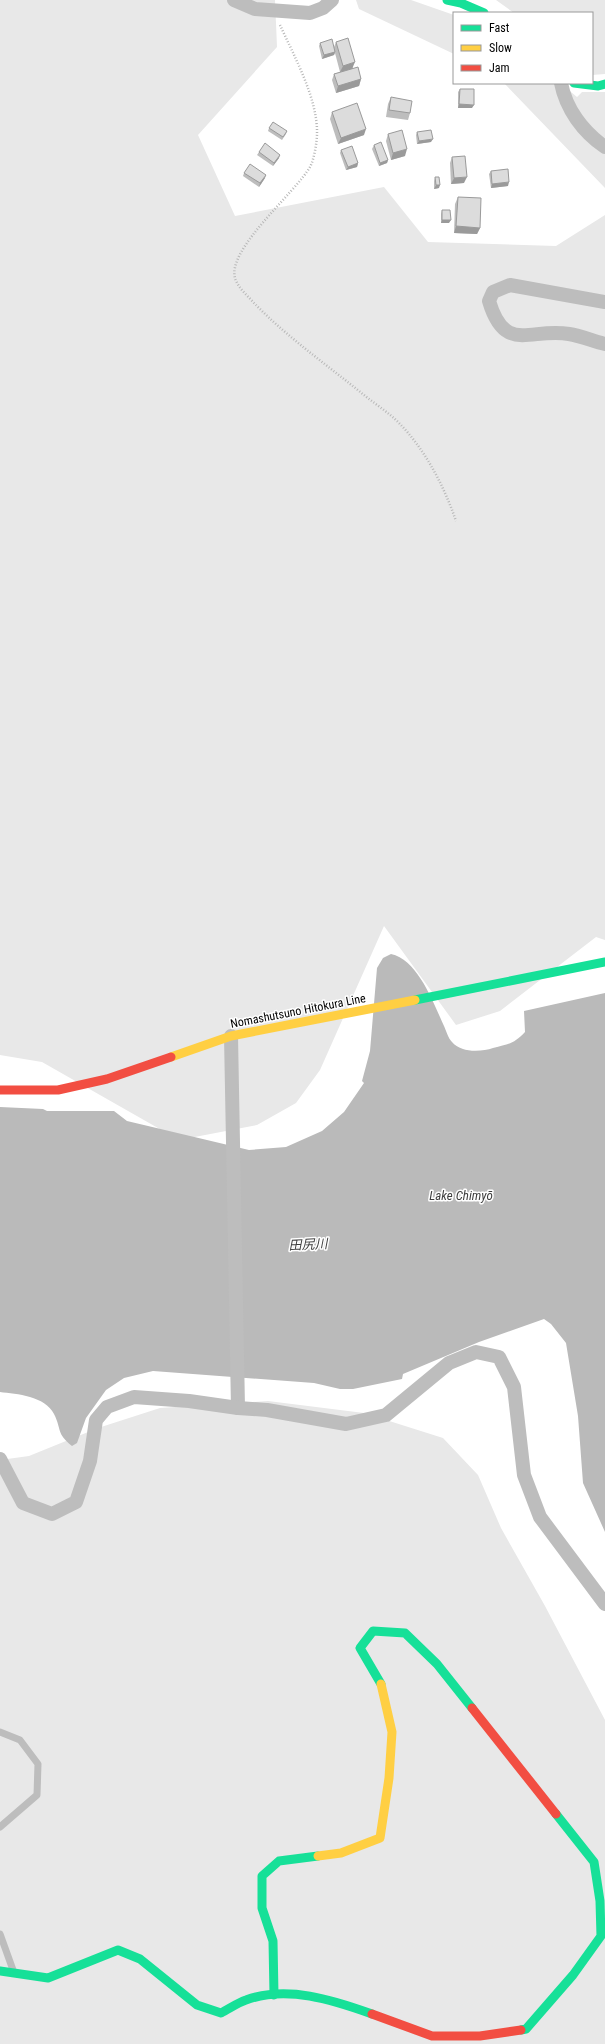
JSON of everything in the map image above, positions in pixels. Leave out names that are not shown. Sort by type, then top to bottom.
[{"type":"street","points":[[234,0],[255,9],[273,9],[310,13],[322,8],[332,0]]},
{"type":"street","points":[[447,0],[461,3],[482,12]]},
{"type":"street","points":[[561,84],[564,100],[577,120],[596,141],[605,147]]},
{"type":"street","points":[[582,84],[598,86],[605,84]]},
{"type":"street","points":[[605,302],[510,285],[493,292],[489,301],[493,315],[501,327],[515,335],[569,333],[605,344]]},
{"type":"street","name":"Nomashutsuno Hitokura Line","points":[[0,1090],[58,1090],[107,1079],[231,1036],[605,962]]},
{"type":"street","points":[[231,1036],[238,1408]]},
{"type":"street","points":[[0,1459],[23,1503],[52,1514],[76,1502],[90,1461],[96,1420],[107,1407],[134,1398],[189,1401],[238,1408],[267,1410],[346,1424],[386,1415],[449,1363],[476,1352],[499,1357],[514,1387],[524,1475],[540,1517],[605,1604]]},
{"type":"street","points":[[0,1971],[48,1978],[118,1950],[140,1959],[197,2006],[221,2013],[246,2000],[274,1995],[306,1994],[370,2013],[432,2036],[480,2036],[526,2029],[572,1975],[601,1936],[600,1901],[594,1862],[437,1664],[405,1633],[373,1631],[360,1648],[381,1684],[392,1732],[389,1778],[380,1838],[341,1853],[279,1861],[262,1876],[262,1908],[273,1940],[274,1995]]},
{"type":"lane","points":[[0,1732],[20,1740],[38,1764],[37,1795],[0,1827]]},
{"type":"lane","points":[[0,1934],[14,1974]]},
{"type":"path","points":[[273,9],[300,68],[311,100],[317,134],[311,166],[300,182],[252,236],[237,257],[234,272],[236,280],[242,290],[267,316],[398,422],[423,454],[445,491],[456,521]]},
{"type":"shaded area","points":[[0,0],[275,0],[277,47],[198,135],[235,216],[384,187],[428,242],[556,246],[605,215],[605,940],[596,937],[500,1011],[456,1025],[384,926],[320,1070],[296,1103],[257,1125],[179,1140],[42,1062],[0,1055]]},
{"type":"shaded area","points":[[356,0],[411,0],[453,15],[453,54],[359,9]]},
{"type":"shaded area","points":[[496,0],[605,0],[605,74],[593,75],[593,12],[513,12]]},
{"type":"shaded area","points":[[505,84],[561,84],[577,97],[582,92],[605,92],[605,188]]},
{"type":"shaded area","points":[[268,1401],[364,1413],[443,1438],[478,1475],[501,1528],[545,1606],[605,1720],[605,2044],[0,2044],[0,1460],[29,1456],[98,1428],[160,1408]]},
{"type":"water","name":"Lake Chimyō","points":[[391,954],[401,958],[409,964],[424,983],[451,1040],[456,1046],[471,1051],[488,1049],[507,1044],[517,1039],[525,1032],[524,1011],[605,993],[605,1532],[583,1483],[578,1416],[566,1343],[551,1324],[544,1319],[479,1342],[403,1374],[402,1379],[353,1389],[340,1389],[314,1383],[153,1371],[124,1378],[106,1390],[86,1418],[77,1443],[72,1446],[61,1434],[54,1414],[44,1403],[30,1397],[0,1392],[0,1107],[43,1109],[47,1111],[114,1111],[127,1121],[249,1150],[286,1147],[322,1131],[344,1112],[364,1083],[362,1081],[370,1051],[377,968],[383,958]]},
{"type":"building","points":[[348,38],[355,62],[343,66],[336,42]]},
{"type":"building","points":[[332,39],[335,52],[324,55],[320,43]]},
{"type":"building","points":[[358,67],[361,79],[338,86],[334,74]]},
{"type":"building","points":[[460,89],[474,89],[474,105],[459,104]]},
{"type":"building","points":[[391,97],[412,101],[410,113],[389,110]]},
{"type":"building","points":[[357,103],[366,129],[341,138],[332,112]]},
{"type":"building","points":[[273,122],[287,131],[283,137],[269,128]]},
{"type":"building","points":[[402,130],[407,149],[393,153],[388,134]]},
{"type":"building","points":[[431,130],[433,139],[419,141],[417,132]]},
{"type":"building","points":[[381,142],[388,160],[380,163],[374,145]]},
{"type":"building","points":[[265,143],[280,155],[274,163],[259,152]]},
{"type":"building","points":[[352,146],[358,163],[348,167],[341,150]]},
{"type":"building","points":[[465,156],[467,177],[454,178],[452,157]]},
{"type":"building","points":[[250,164],[266,175],[260,183],[244,173]]},
{"type":"building","points":[[508,169],[509,182],[492,184],[491,171]]},
{"type":"building","points":[[435,177],[439,177],[440,185],[436,185]]},
{"type":"building","points":[[458,197],[481,198],[480,228],[456,226]]},
{"type":"building","points":[[442,210],[450,210],[451,220],[442,220]]},
{"type":"traffic: fast","points":[[447,0],[461,3],[482,12]]},
{"type":"traffic: fast","points":[[582,84],[598,86],[605,84]]},
{"type":"traffic: fast","points":[[415,1000],[605,962]]},
{"type":"traffic: fast","points":[[381,1684],[360,1648],[373,1631],[405,1633],[437,1664],[472,1708]]},
{"type":"traffic: fast","points":[[521,2030],[526,2029],[573,1975],[601,1936],[600,1901],[594,1862],[556,1814]]},
{"type":"traffic: fast","points":[[274,1995],[273,1941],[262,1908],[262,1876],[279,1861],[318,1856]]},
{"type":"traffic: fast","points":[[0,1971],[48,1978],[118,1950],[140,1959],[197,2005],[221,2013],[246,2000],[262,1996],[294,1994],[326,1999],[372,2014]]},
{"type":"traffic: slow","points":[[171,1057],[231,1036],[415,1000]]},
{"type":"traffic: slow","points":[[318,1856],[341,1853],[380,1838],[389,1778],[392,1732],[381,1684]]},
{"type":"traffic: jam","points":[[0,1090],[58,1090],[107,1079],[171,1057]]},
{"type":"traffic: jam","points":[[472,1708],[556,1814]]},
{"type":"traffic: jam","points":[[372,2014],[432,2036],[480,2036],[521,2030]]},
{"type":"water label","name":"田尻川","points":[[308,1244]]}]
